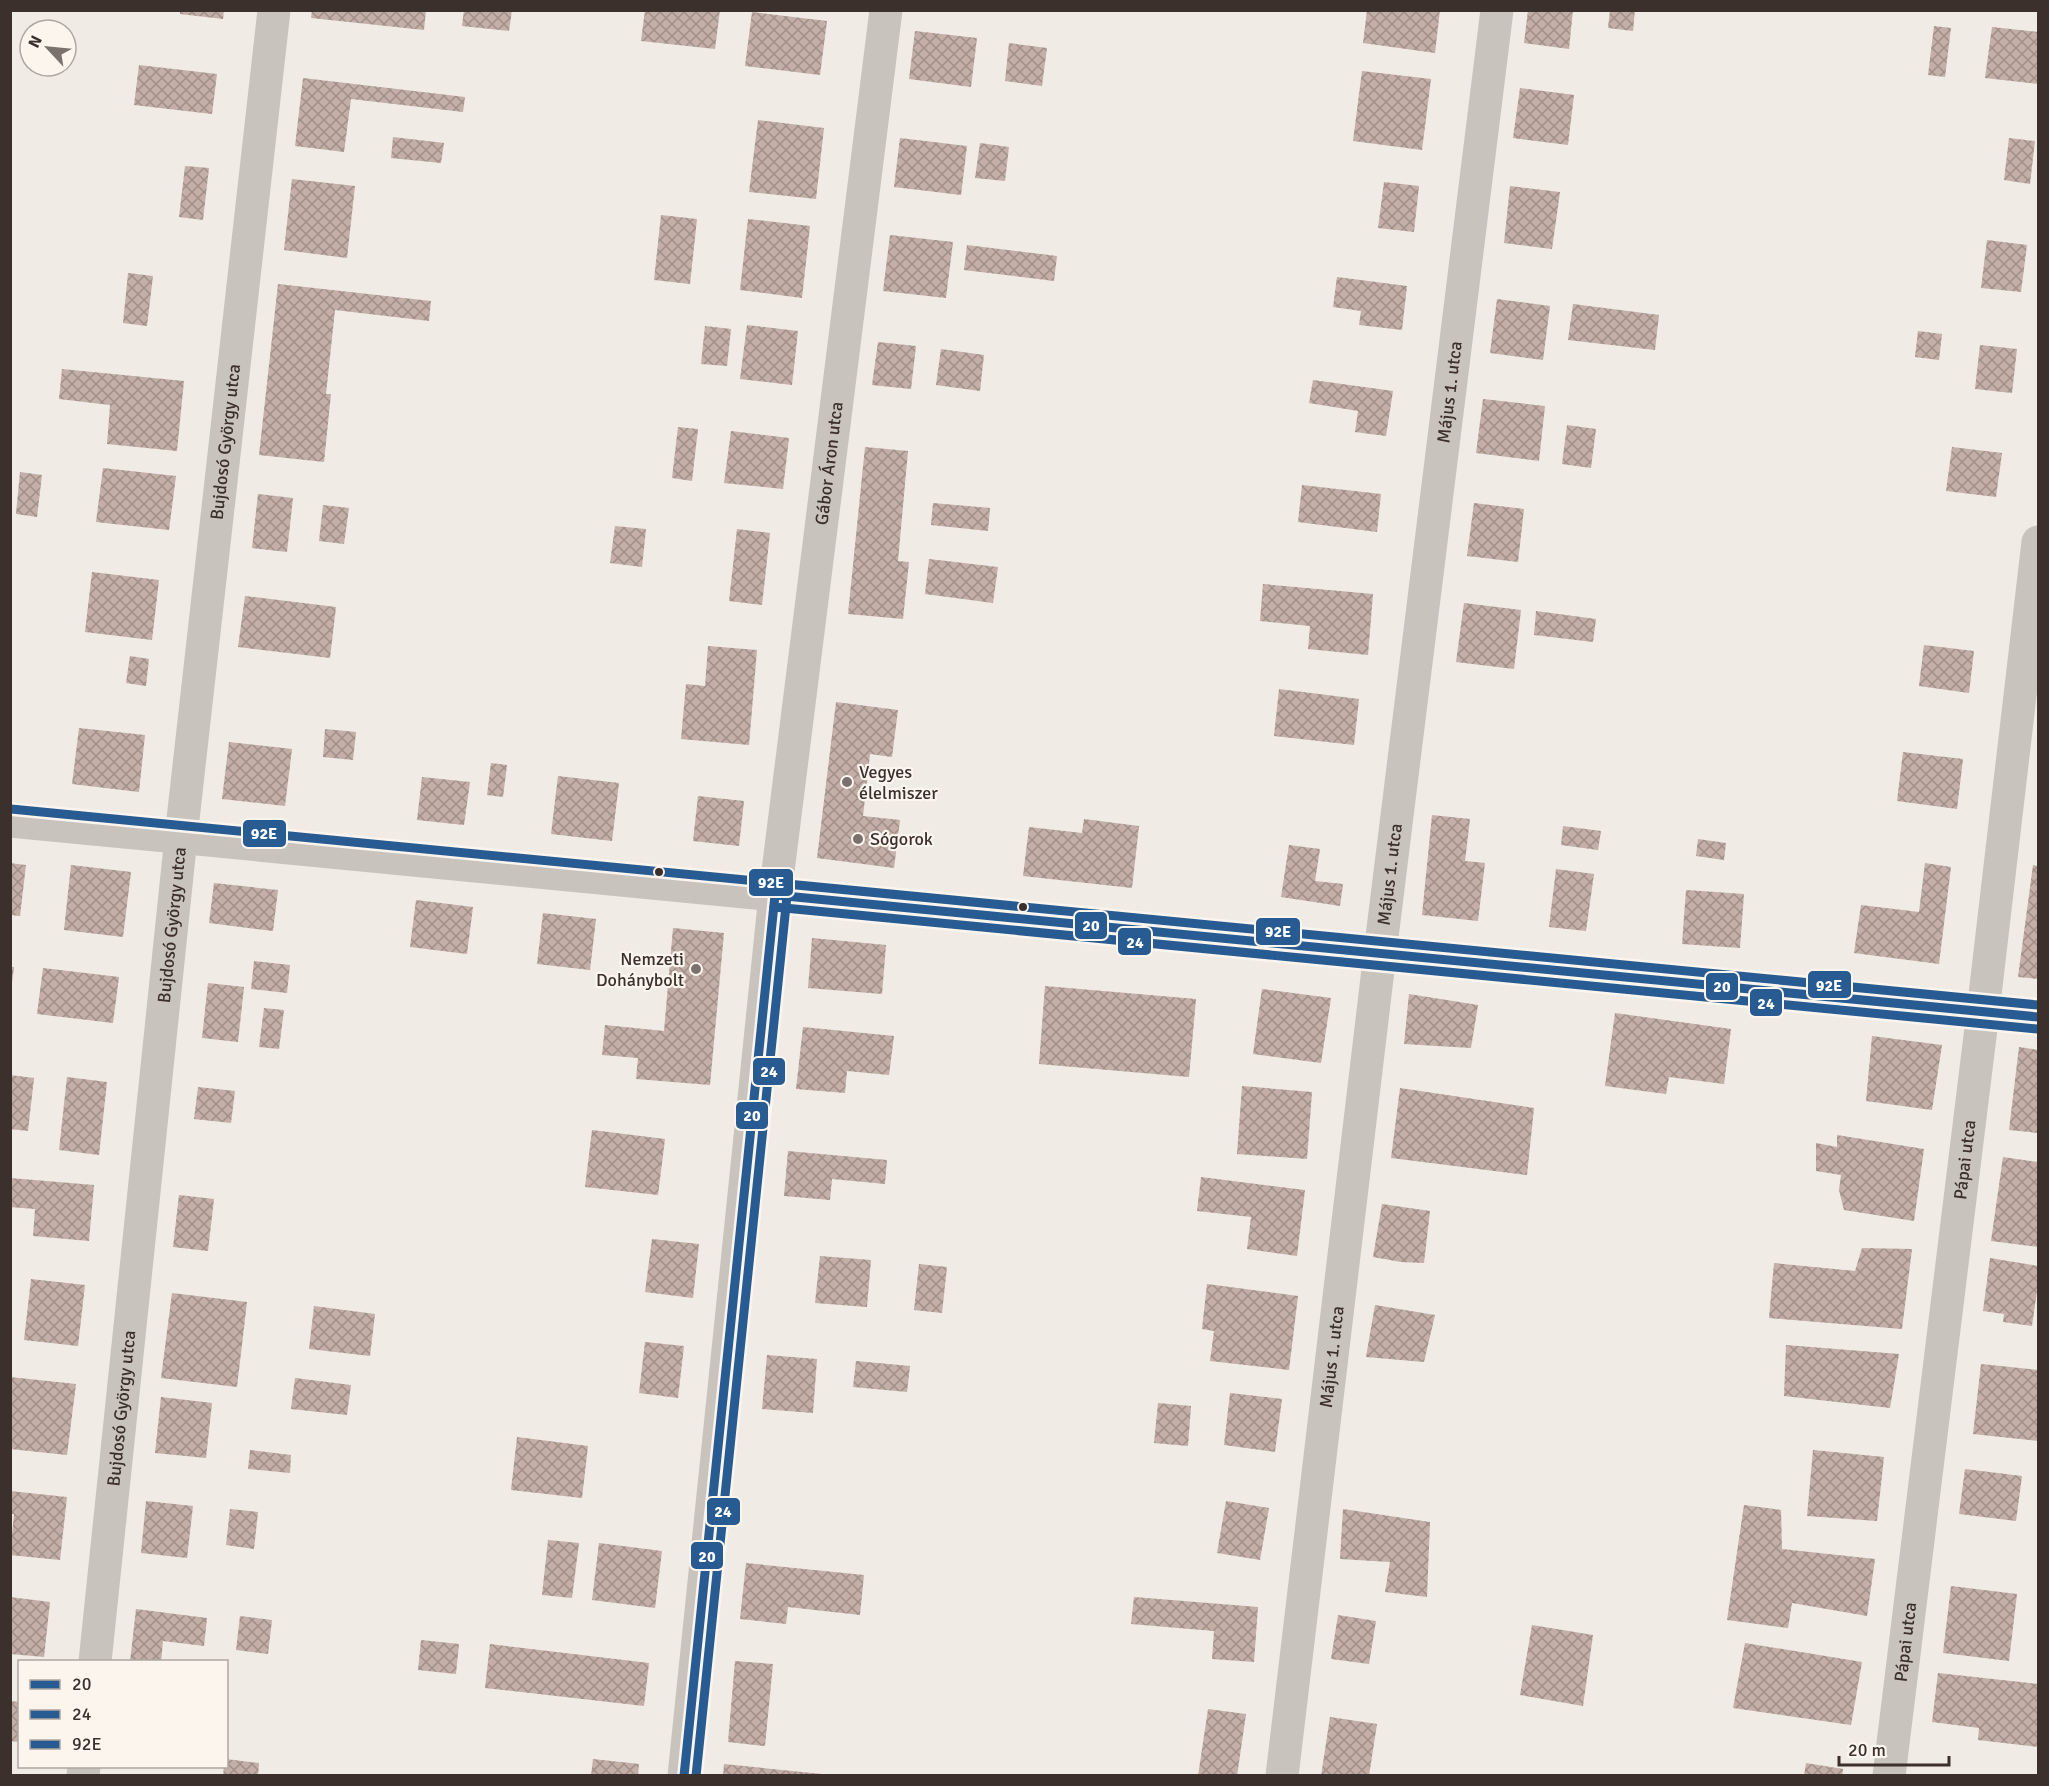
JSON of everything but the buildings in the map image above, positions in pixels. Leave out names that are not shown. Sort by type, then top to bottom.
[{"type":"street","name":"Bujdosó György utca","points":[[95,1660],[182,837],[274,10]]},
{"type":"street","name":"Gábor Áron utca","points":[[684,1776],[775,895],[886,10]]},
{"type":"street","name":"Május 1. utca","points":[[1282,1776],[1380,953],[1497,10]]},
{"type":"street","name":"Pápai utca","points":[[1889,1776],[2038,542]]},
{"type":"street","points":[[10,821],[2038,1017]]},
{"type":"transit line","name":"92E","points":[[11,809],[2038,1005]]},
{"type":"transit line","name":"20","points":[[775,895],[2038,1017]]},
{"type":"transit line","name":"20","points":[[684,1776],[775,895]]},
{"type":"transit line","name":"24","points":[[696,1776],[787,896]]},
{"type":"transit line","name":"24","points":[[774,907],[2037,1029]]},
{"type":"place","name":"Vegyes élelmiszer","points":[[847,782]]},
{"type":"place","name":"Sógorok","points":[[858,839]]},
{"type":"place","name":"Nemzeti Dohánybolt","points":[[696,969]]}]
